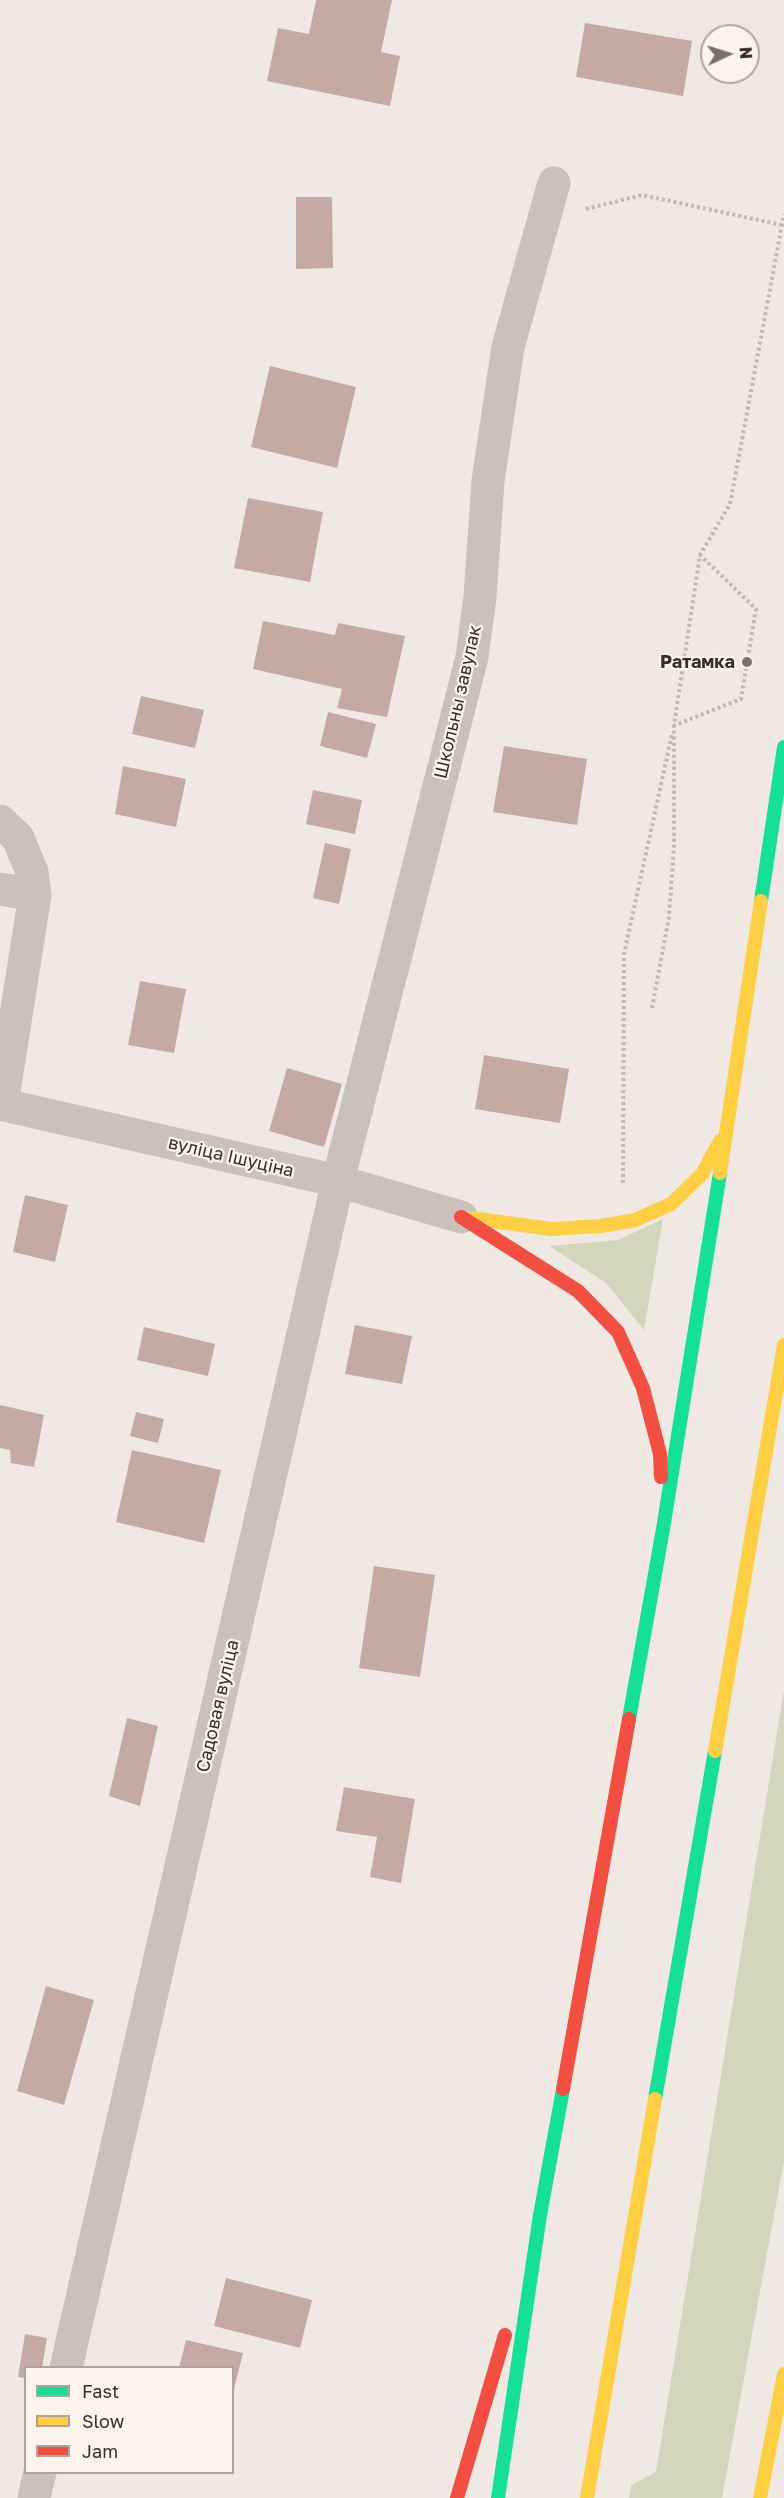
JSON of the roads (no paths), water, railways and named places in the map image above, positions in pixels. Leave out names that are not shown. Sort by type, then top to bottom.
[{"type":"main road","points":[[498,2498],[540,2215],[663,1529],[728,1126],[784,747]]},
{"type":"main road","points":[[460,1217],[551,1229],[601,1226],[635,1220],[670,1204],[702,1174],[728,1126]]},
{"type":"main road","points":[[460,1217],[578,1290],[618,1332],[643,1388],[660,1454],[663,1529]]},
{"type":"main road","points":[[587,2498],[784,1345]]},
{"type":"main road","points":[[457,2498],[540,2215]]},
{"type":"main road","points":[[760,2498],[784,2374]]},
{"type":"street","name":"Школьны завулак","points":[[338,1181],[472,657],[480,597],[488,481],[508,347],[554,183]]},
{"type":"street","points":[[0,820],[18,838],[32,872],[35,895],[1,1104]]},
{"type":"street","points":[[0,889],[35,895]]},
{"type":"street","name":"вуліца Ішуціна","points":[[1,1104],[338,1181],[460,1217]]},
{"type":"street","name":"Садовая вуліца","points":[[66,2366],[338,1181]]},
{"type":"street","points":[[34,2498],[40,2474]]},
{"type":"place","name":"Ратамка","points":[[747,662]]}]
